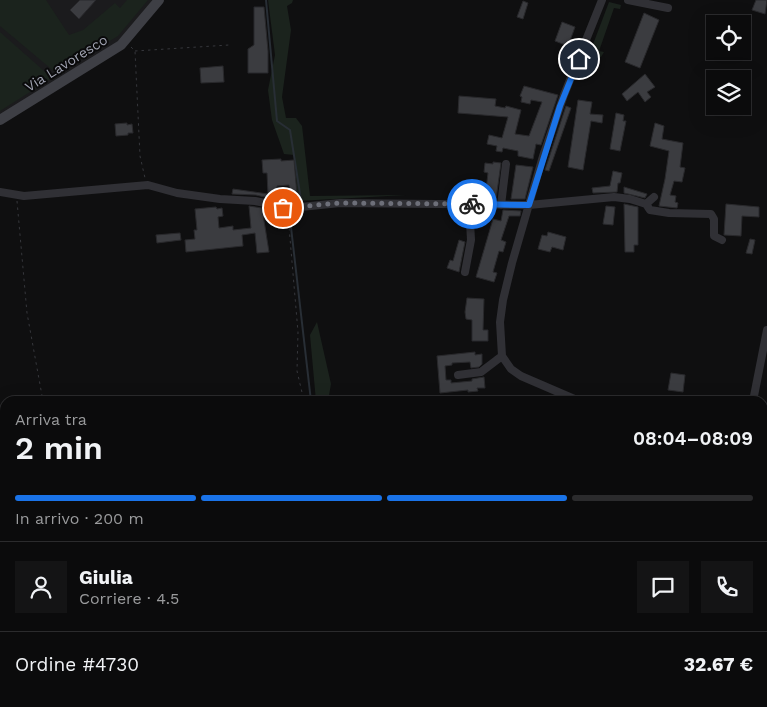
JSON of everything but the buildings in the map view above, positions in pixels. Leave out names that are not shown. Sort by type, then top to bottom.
[{"type":"street","name":"Via Lavoresco","points":[[0,120],[123,43],[159,0]]},
{"type":"street","points":[[567,396],[521,376],[510,369],[502,356],[500,322],[503,300],[544,156],[564,96],[602,0]]},
{"type":"street","points":[[628,0],[668,8]]},
{"type":"street","points":[[500,205],[506,164]]},
{"type":"street","points":[[0,192],[16,196],[148,185],[177,193],[220,199],[255,201],[289,208],[340,203],[529,205],[614,197],[646,204],[650,210],[668,213],[711,214],[714,219],[714,236],[722,240]]},
{"type":"street","points":[[646,204],[654,197]]},
{"type":"street","points":[[465,272],[471,240],[469,204]]},
{"type":"street","points":[[753,396],[767,330]]},
{"type":"street","points":[[458,375],[482,372],[502,356]]},
{"type":"path","points":[[123,43],[135,51],[229,45]]},
{"type":"path","points":[[135,51],[140,156],[142,170],[148,185]]},
{"type":"path","points":[[16,196],[28,312],[42,396]]},
{"type":"path","points":[[289,208],[298,332],[298,371],[303,396]]},
{"type":"shaded area","points":[[0,0],[153,0],[131,28],[117,42],[0,119]]},
{"type":"shaded area","points":[[0,0],[46,0],[69,35],[83,30],[115,3],[120,8],[127,0],[148,0],[118,36],[56,73],[0,26]]},
{"type":"shaded area","points":[[268,0],[293,0],[287,6],[291,30],[282,97],[286,118],[296,118],[302,126],[310,196],[406,195],[298,201],[294,155],[284,154],[272,120],[268,90],[275,55]]},
{"type":"shaded area","points":[[609,2],[621,5],[620,9],[614,8],[599,51],[604,52],[601,57],[589,55]]},
{"type":"shaded area","points":[[0,32],[52,78],[0,111]]},
{"type":"shaded area","points":[[317,322],[331,384],[329,396],[316,396],[310,335]]},
{"type":"waterway","points":[[266,0],[277,121],[290,130],[301,200]]},
{"type":"waterway","points":[[289,210],[310,396]]},
{"type":"way so far","points":[[283,208],[340,203],[472,204]]},
{"type":"route","points":[[472,204],[529,205],[560,106],[579,59]]}]
